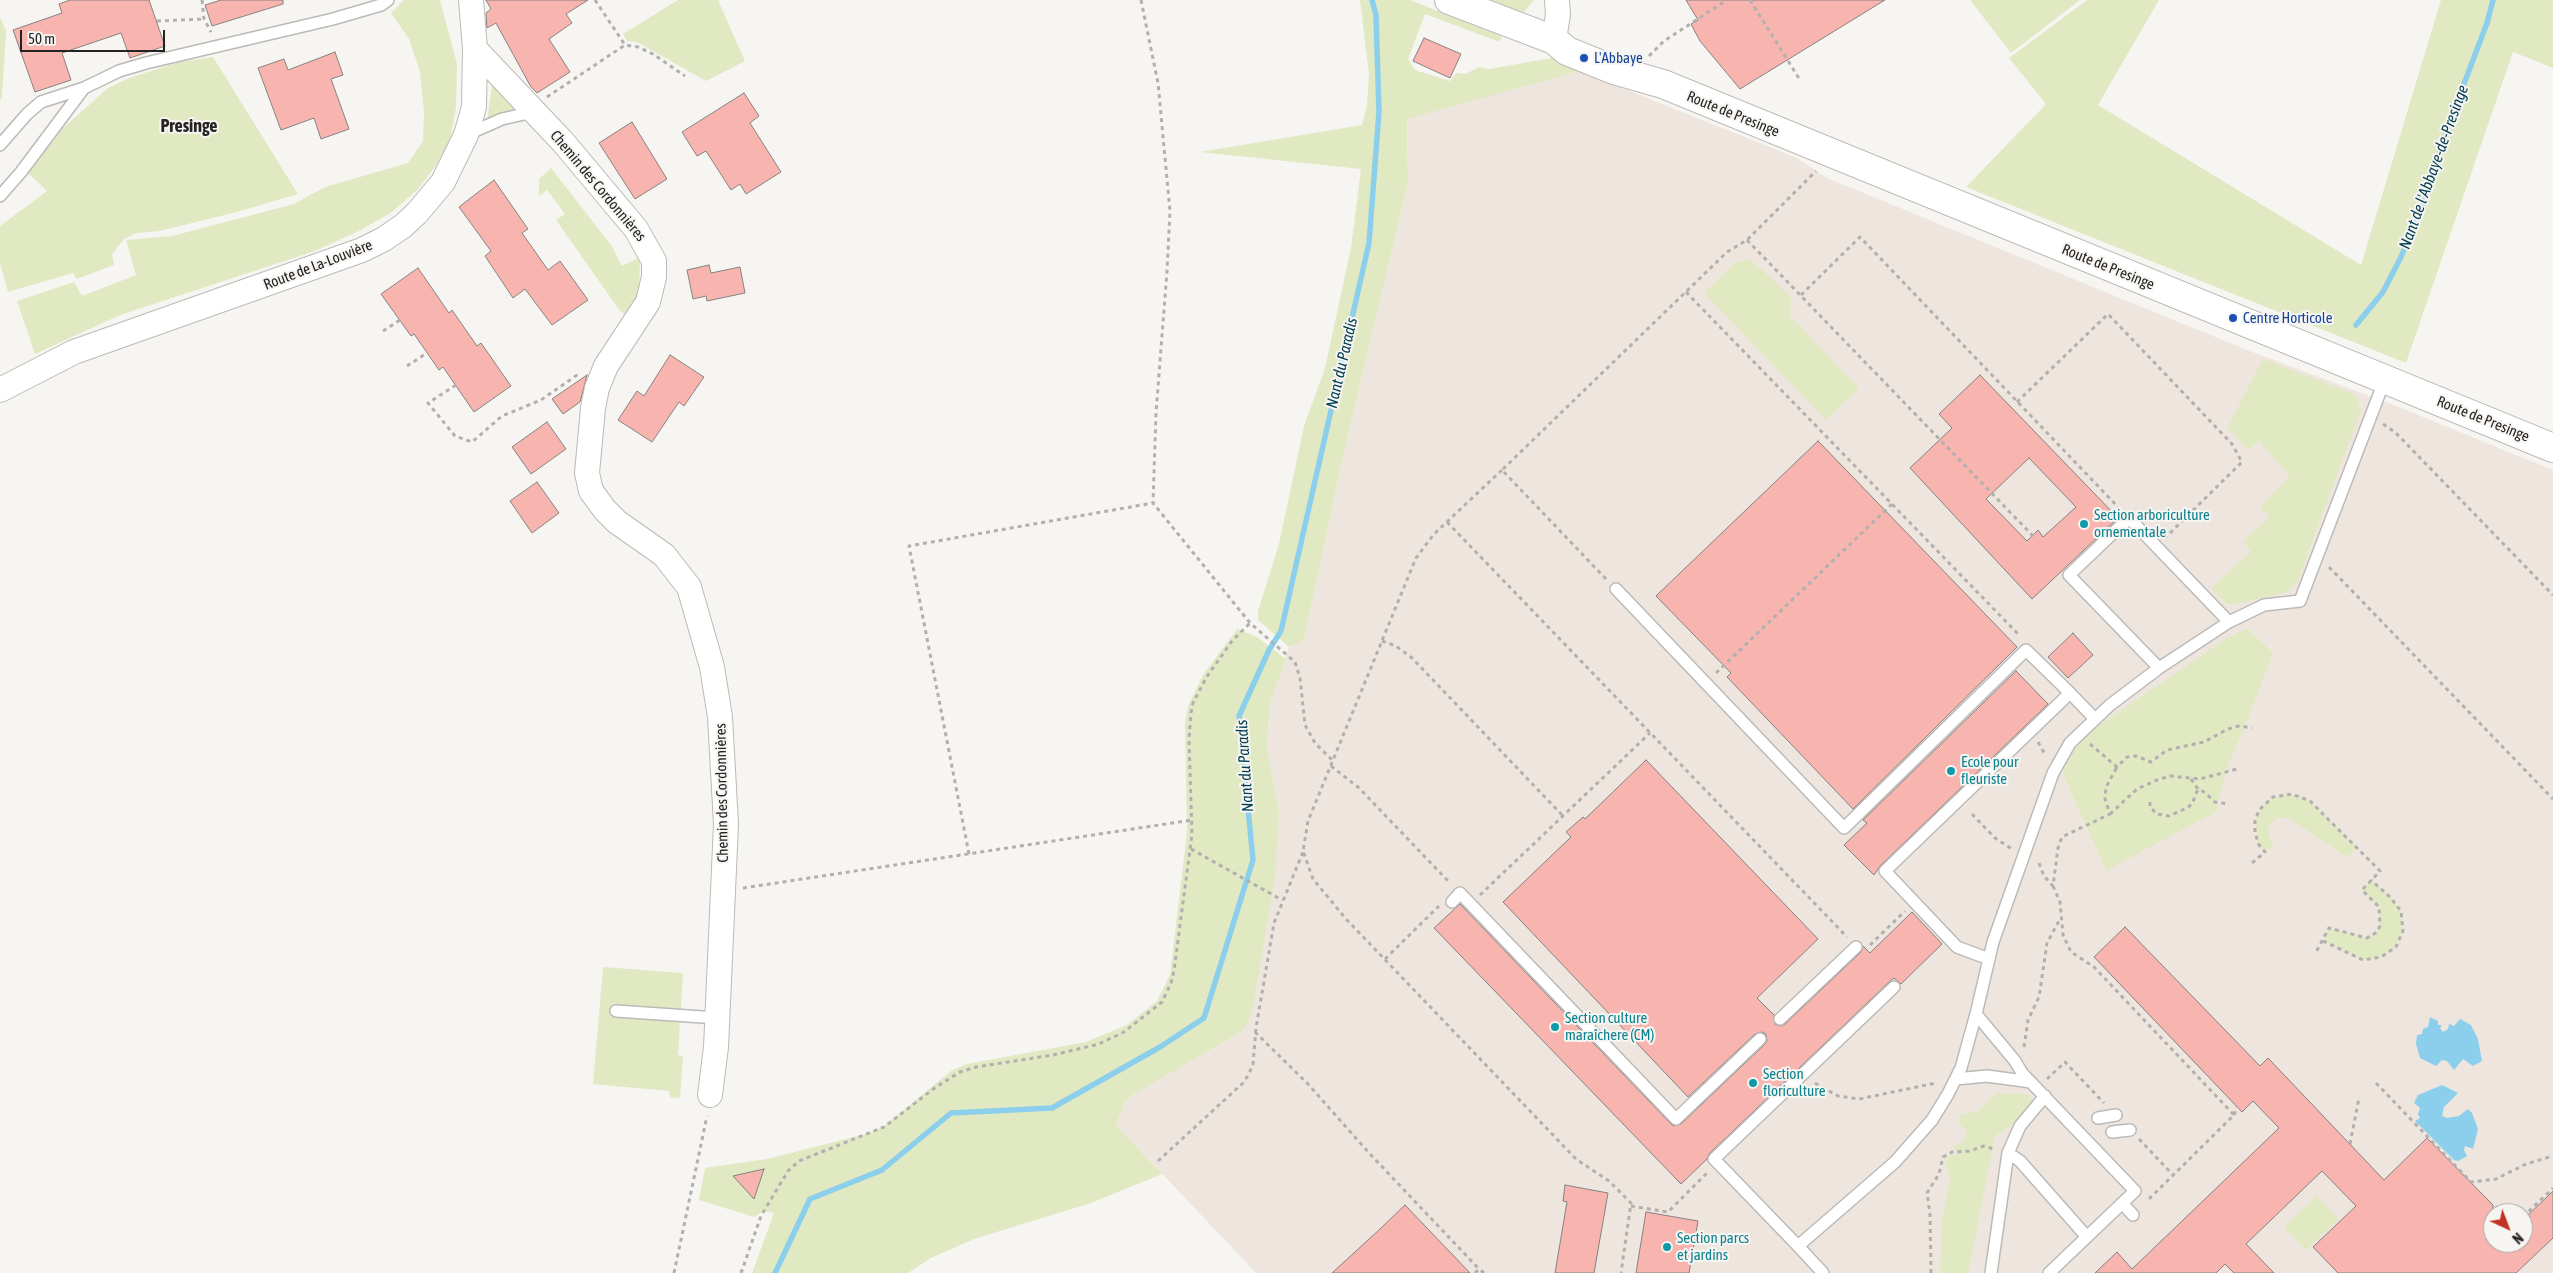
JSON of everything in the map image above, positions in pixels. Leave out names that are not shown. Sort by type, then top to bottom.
[{"type":"street","name":"Route de La-Louvière","points":[[0,390],[74,352],[314,269],[384,239],[417,213],[443,182],[466,135],[474,107],[475,49],[471,0]]},
{"type":"street","name":"Route de Presinge","points":[[1449,0],[1554,40],[1567,51],[1614,70],[1663,84],[1832,155],[2553,448]]},
{"type":"street","points":[[1554,40],[1558,14],[1556,0]]},
{"type":"street","name":"Chemin des Cordonnières","points":[[475,49],[533,112],[564,142],[636,229],[654,261],[654,277],[648,302],[603,372],[592,408],[587,473],[591,491],[617,522],[664,555],[682,576],[695,602],[712,667],[720,717],[725,771],[723,891],[717,1018],[710,1095]]},
{"type":"lane","points":[[0,145],[27,114],[41,102],[84,88],[119,71],[333,19],[381,5],[388,0]]},
{"type":"lane","points":[[0,196],[21,172],[84,88]]},
{"type":"lane","points":[[466,135],[502,119],[533,112]]},
{"type":"lane","points":[[1798,1246],[1909,1148],[1940,1108],[1956,1079],[1966,1054],[1988,959],[2054,773],[2070,743],[2094,718],[2159,668],[2229,622],[2264,605],[2300,601],[2385,379]]},
{"type":"lane","points":[[2159,668],[2069,576],[2129,518],[2229,622]]},
{"type":"lane","points":[[1616,589],[1844,828],[2026,650],[2094,718]]},
{"type":"lane","points":[[1988,959],[1956,947],[1885,872],[2070,693]]},
{"type":"lane","points":[[1456,898],[1470,904],[1676,1119],[1760,1039]]},
{"type":"lane","points":[[1780,1019],[1862,947]]},
{"type":"lane","points":[[1823,1273],[1714,1159],[1894,987]]},
{"type":"lane","points":[[616,1011],[717,1018]]},
{"type":"lane","points":[[1976,1014],[2031,1082],[2135,1191],[2049,1273]]},
{"type":"lane","points":[[1956,1079],[1987,1076],[2031,1082]]},
{"type":"lane","points":[[1991,1273],[2008,1153],[2020,1126],[2044,1096]]},
{"type":"lane","points":[[2098,1118],[2116,1115]]},
{"type":"lane","points":[[2112,1132],[2130,1130]]},
{"type":"lane","points":[[2008,1153],[2020,1161],[2087,1237]]},
{"type":"lane","points":[[2122,1204],[2133,1215]]},
{"type":"path","points":[[202,0],[204,20],[220,45]]},
{"type":"path","points":[[596,0],[625,45]]},
{"type":"path","points":[[1141,0],[1158,83],[1170,211],[1156,413],[1153,503],[1250,623],[1285,652],[1297,667],[1305,725],[1315,743],[1333,761]]},
{"type":"path","points":[[1656,48],[1727,0]]},
{"type":"path","points":[[1750,0],[1800,80]]},
{"type":"path","points":[[157,21],[204,20]]},
{"type":"path","points":[[533,112],[553,91],[625,45],[638,47],[653,54],[686,76]]},
{"type":"path","points":[[1158,1161],[1248,1078],[1253,1064],[1255,1032],[1274,923],[1303,851],[1308,821],[1416,558],[1426,543],[1727,252],[1747,240],[1832,155]]},
{"type":"path","points":[[1800,295],[1860,237],[2129,518]]},
{"type":"path","points":[[1747,240],[2034,537]]},
{"type":"path","points":[[1686,292],[2030,646],[2026,650]]},
{"type":"path","points":[[2017,402],[2108,314],[2232,444],[2242,462],[2157,546]]},
{"type":"path","points":[[383,331],[400,320]]},
{"type":"path","points":[[407,366],[427,353]]},
{"type":"path","points":[[456,385],[428,403],[455,436],[472,442],[502,416],[541,400],[574,376],[589,371],[603,372]]},
{"type":"path","points":[[2370,418],[2395,432],[2553,595]]},
{"type":"path","points":[[1502,470],[1616,589]]},
{"type":"path","points":[[969,854],[909,546],[1153,503]]},
{"type":"path","points":[[1705,683],[1892,504]]},
{"type":"path","points":[[1447,522],[1650,733],[1862,947],[1915,902]]},
{"type":"path","points":[[2318,556],[2553,799]]},
{"type":"path","points":[[741,1273],[761,1216],[788,1171],[798,1161],[884,1127],[936,1087],[960,1072],[976,1067],[1053,1055],[1098,1044],[1124,1032],[1162,1002],[1171,983],[1174,971],[1191,849],[1192,820],[1189,740],[1194,703],[1206,678],[1232,641],[1250,623]]},
{"type":"path","points":[[1382,642],[1396,646],[1412,658],[1563,816]]},
{"type":"path","points":[[2110,814],[2106,798],[2106,788],[2117,767],[2127,757],[2136,756],[2151,762],[2167,750],[2204,742],[2228,728],[2238,726],[2252,728]]},
{"type":"path","points":[[1470,904],[1650,733]]},
{"type":"path","points":[[2029,733],[2040,745],[2054,773]]},
{"type":"path","points":[[2092,746],[2117,767]]},
{"type":"path","points":[[1331,766],[1358,788],[1456,898]]},
{"type":"path","points":[[2053,886],[2058,848],[2062,837],[2110,814],[2122,801],[2146,784],[2170,776],[2200,779],[2236,769]]},
{"type":"path","points":[[2192,778],[2198,790],[2204,792],[2215,802],[2228,804]]},
{"type":"path","points":[[2150,802],[2150,807],[2157,814],[2169,816],[2182,812],[2192,804],[2198,790]]},
{"type":"path","points":[[2252,863],[2264,852],[2255,832],[2255,821],[2259,810],[2273,797],[2292,794],[2310,801],[2380,870],[2362,890],[2379,907],[2380,926],[2377,932],[2367,938],[2329,928],[2316,952]]},
{"type":"path","points":[[1972,814],[1995,838],[2024,854]]},
{"type":"path","points":[[723,891],[1192,820]]},
{"type":"path","points":[[1191,849],[1282,900]]},
{"type":"path","points":[[1303,851],[1308,869],[1318,887],[1385,960],[1576,1159],[1609,1181],[1631,1203],[1622,1273]]},
{"type":"path","points":[[2039,863],[2044,876],[2053,886],[2058,897],[2063,936],[2074,956],[2094,967],[2234,1115]]},
{"type":"path","points":[[2323,941],[2363,960],[2381,957],[2396,947],[2403,931],[2401,911],[2390,897],[2371,880]]},
{"type":"path","points":[[1385,960],[1428,916]]},
{"type":"path","points":[[2015,1061],[2022,1052],[2028,1020],[2040,997],[2048,943],[2060,918]]},
{"type":"path","points":[[1255,1032],[1307,1083],[1370,1154],[1484,1273]]},
{"type":"path","points":[[1804,1072],[1819,1085],[1838,1096],[1859,1099],[1956,1079]]},
{"type":"path","points":[[2376,1083],[2472,1182],[2496,1179],[2526,1164],[2553,1156]]},
{"type":"path","points":[[674,1273],[705,1130],[710,1095]]},
{"type":"path","points":[[2350,1144],[2358,1098]]},
{"type":"path","points":[[2133,1215],[2234,1115],[2237,1106]]},
{"type":"path","points":[[1931,1273],[1930,1214],[1927,1193],[1938,1174],[1946,1154],[1980,1148]]},
{"type":"path","points":[[1631,1206],[1668,1212],[1713,1167]]},
{"type":"path","points":[[2533,1207],[2553,1188]]},
{"type":"path","points":[[1475,1273],[1480,1269]]},
{"type":"shaded area","points":[[1580,71],[1797,158],[1827,178],[2247,350],[2391,404],[2553,470],[2553,1273],[1256,1273],[1116,1125],[1126,1099],[1243,1031],[1279,812],[1267,747],[1270,703],[1289,647],[1304,640],[1344,452],[1408,183],[1407,118]]},
{"type":"green space","points":[[404,0],[440,0],[457,64],[456,108],[450,140],[438,163],[418,189],[392,212],[361,230],[315,251],[120,315],[35,354],[17,301],[74,282],[82,296],[136,275],[126,240],[172,236],[294,204],[325,187],[408,163],[423,141],[424,112],[420,72],[409,39],[391,13]]},
{"type":"green space","points":[[678,0],[718,0],[745,61],[706,81],[637,42],[627,41],[623,34]]},
{"type":"green space","points":[[1360,0],[1410,0],[1501,36],[1501,40],[1497,41],[1425,14],[1408,59],[1415,70],[1450,81],[1456,73],[1465,74],[1479,67],[1489,69],[1557,57],[1580,71],[1407,119],[1408,183],[1344,452],[1304,640],[1289,647],[1258,620],[1258,611],[1279,544],[1304,426],[1325,368],[1351,248],[1361,169],[1200,152],[1362,125],[1367,105],[1369,74]]},
{"type":"green space","points":[[1491,0],[1534,0],[1523,13]]},
{"type":"green space","points":[[1970,0],[2080,0],[2011,53]]},
{"type":"green space","points":[[2087,0],[2159,0],[2098,105],[2361,265],[2441,0],[2553,0],[2553,68],[2513,52],[2406,363],[1966,187],[2046,104],[2009,58]]},
{"type":"green space","points":[[0,17],[6,31],[2,97],[0,100]]},
{"type":"green space","points":[[213,57],[298,194],[233,213],[159,231],[137,233],[124,239],[112,254],[114,265],[77,279],[73,273],[8,292],[0,263],[0,226],[47,191],[28,173],[63,128],[108,88],[129,78],[179,62]]},
{"type":"green space","points":[[492,86],[494,86],[522,111],[487,122]]},
{"type":"green space","points":[[551,168],[611,245],[622,266],[638,258],[640,260],[639,293],[635,304],[627,315],[620,311],[556,220],[565,214],[547,190],[539,196],[539,179]]},
{"type":"green space","points":[[1750,259],[1791,297],[1790,316],[1859,388],[1826,420],[1704,293],[1735,263]]},
{"type":"green space","points":[[2263,359],[2352,393],[2356,396],[2361,410],[2297,583],[2287,592],[2232,605],[2226,603],[2211,589],[2251,551],[2243,541],[2270,517],[2260,507],[2290,476],[2259,441],[2249,450],[2227,428]]},
{"type":"green space","points":[[2247,628],[2273,653],[2227,767],[2216,812],[2118,864],[2107,872],[2063,774],[2076,744],[2101,724],[2227,638]]},
{"type":"green space","points":[[1237,629],[1257,637],[1286,659],[1270,703],[1267,747],[1279,812],[1275,878],[1252,1013],[1243,1031],[1126,1099],[1116,1125],[1162,1174],[1091,1203],[974,1239],[931,1258],[908,1273],[752,1273],[774,1213],[764,1211],[754,1217],[699,1200],[705,1168],[767,1159],[869,1133],[883,1127],[951,1071],[967,1064],[1086,1042],[1127,1025],[1157,1001],[1170,975],[1187,832],[1185,723],[1188,706],[1203,675]]},
{"type":"green space","points":[[2285,794],[2297,795],[2310,801],[2357,847],[2347,857],[2288,818],[2277,818],[2269,825],[2268,834],[2274,846],[2265,852],[2257,840],[2256,816],[2267,801]]},
{"type":"green space","points":[[2371,880],[2390,897],[2401,911],[2403,931],[2392,951],[2375,959],[2363,960],[2323,941],[2329,928],[2367,938],[2377,932],[2380,926],[2379,907],[2362,890]]},
{"type":"green space","points":[[603,967],[683,973],[678,1055],[683,1056],[680,1098],[670,1097],[669,1091],[593,1084]]},
{"type":"green space","points":[[1996,1093],[2027,1094],[2033,1100],[2016,1122],[1995,1136],[1968,1273],[1940,1273],[1942,1221],[1950,1178],[1945,1161],[1949,1155],[1958,1155],[1953,1146],[1963,1142],[1967,1133],[1960,1123],[1960,1114],[1978,1112]]},
{"type":"green space","points":[[2317,1196],[2339,1219],[2306,1250],[2284,1227]]},
{"type":"water","points":[[2430,1017],[2438,1021],[2438,1025],[2442,1025],[2440,1028],[2443,1032],[2448,1029],[2449,1024],[2454,1026],[2460,1019],[2471,1025],[2478,1039],[2482,1061],[2473,1066],[2463,1059],[2454,1070],[2447,1061],[2442,1060],[2436,1066],[2420,1058],[2416,1044],[2417,1035],[2422,1034],[2423,1029],[2428,1027]]},
{"type":"water","points":[[2442,1085],[2458,1093],[2444,1107],[2442,1116],[2447,1118],[2459,1116],[2468,1109],[2472,1113],[2478,1129],[2473,1149],[2465,1146],[2464,1150],[2467,1156],[2458,1161],[2454,1160],[2415,1121],[2420,1118],[2418,1114],[2420,1108],[2414,1103],[2418,1095]]},
{"type":"building","points":[[70,0],[149,0],[165,46],[130,58],[121,33],[62,53],[71,80],[35,92],[13,30],[62,13],[59,4]]},
{"type":"building","points":[[221,0],[283,0],[283,4],[212,26],[205,5]]},
{"type":"building","points":[[486,0],[588,0],[566,14],[572,23],[549,39],[570,72],[537,93],[531,87],[496,23],[487,28],[486,13],[491,9]]},
{"type":"building","points":[[1686,0],[1885,0],[1740,89],[1700,41],[1691,24],[1698,20]]},
{"type":"building","points":[[1424,38],[1461,54],[1450,78],[1413,61]]},
{"type":"building","points":[[335,52],[343,75],[331,79],[349,129],[321,139],[314,118],[281,130],[258,68],[284,59],[288,70]]},
{"type":"building","points":[[744,93],[759,116],[750,123],[781,172],[746,194],[740,184],[731,190],[706,151],[697,156],[682,132]]},
{"type":"building","points":[[632,122],[667,179],[635,199],[599,143]]},
{"type":"building","points":[[494,180],[528,229],[522,233],[548,270],[560,261],[588,300],[552,325],[525,289],[513,298],[485,256],[491,251],[459,207]]},
{"type":"building","points":[[709,265],[711,273],[740,267],[745,293],[707,301],[706,296],[693,299],[687,270]]},
{"type":"building","points":[[418,268],[449,313],[452,310],[477,346],[481,343],[511,386],[474,412],[443,367],[439,370],[414,334],[411,336],[381,294]]},
{"type":"building","points":[[670,355],[704,377],[684,406],[679,402],[652,442],[618,420],[637,391],[644,396]]},
{"type":"building","points":[[587,375],[580,402],[563,414],[552,399]]},
{"type":"building","points":[[1980,375],[2118,518],[2032,599],[1910,468],[1952,428],[1939,414]],"holes":[[[2029,458],[2076,507],[2043,537],[2038,530],[2027,541],[1986,499]]]},
{"type":"building","points":[[547,422],[566,449],[531,474],[512,447]]},
{"type":"building","points":[[1818,441],[2017,647],[1853,809],[1727,677],[1731,673],[1656,596]]},
{"type":"building","points":[[537,482],[559,513],[532,533],[510,501]]},
{"type":"building","points":[[2073,633],[2093,655],[2068,678],[2048,657]]},
{"type":"building","name":"Ecole pour fleuriste","points":[[2016,671],[2048,704],[1880,866],[1874,875],[1844,845],[1867,823],[1863,820]]},
{"type":"building","points":[[1646,760],[1818,939],[1757,998],[1774,1015],[1775,1024],[1781,1026],[1785,1024],[1861,952],[1863,946],[1870,953],[1912,912],[1942,944],[1901,984],[1894,978],[1889,982],[1709,1154],[1707,1159],[1681,1184],[1434,928],[1460,904],[1671,1124],[1674,1126],[1681,1124],[1765,1044],[1767,1041],[1766,1034],[1762,1032],[1755,1034],[1688,1097],[1503,902],[1571,837],[1566,832],[1583,817],[1585,819]]},
{"type":"building","points":[[2125,927],[2260,1066],[2268,1058],[2384,1180],[2427,1138],[2491,1203],[2483,1203],[2483,1253],[2533,1253],[2533,1210],[2553,1191],[2553,1238],[2516,1273],[2338,1273],[2313,1247],[2356,1206],[2322,1171],[2246,1244],[2274,1273],[2234,1273],[2225,1264],[2216,1273],[2095,1273],[2117,1252],[2132,1269],[2279,1128],[2253,1101],[2242,1112],[2094,957]]},
{"type":"building","points":[[764,1169],[754,1199],[733,1176]]},
{"type":"building","points":[[1565,1185],[1608,1193],[1594,1273],[1555,1273],[1567,1202],[1563,1201]]},
{"type":"building","points":[[1405,1205],[1470,1273],[1332,1273],[1380,1229]]},
{"type":"building","name":"Section parcs et jardins","points":[[1646,1212],[1698,1221],[1689,1273],[1636,1273]]},
{"type":"waterway","name":"Nant du Paradis","points":[[775,1273],[810,1199],[882,1170],[951,1113],[1052,1108],[1160,1047],[1204,1018],[1253,860],[1239,716],[1269,650],[1281,631],[1369,243],[1379,112],[1376,15],[1372,0]]},
{"type":"waterway","name":"Nant de l'Abbaye-de-Presinge","points":[[2356,325],[2383,292],[2401,257],[2423,204],[2450,121],[2487,23],[2493,0]]},
{"type":"place","name":"L'Abbaye","points":[[1584,58]]},
{"type":"place","name":"Centre Horticole","points":[[2233,318]]},
{"type":"place","name":"Section arboriculture ornementale","points":[[2084,524]]},
{"type":"place","name":"Ecole pour fleuriste","points":[[1951,771]]},
{"type":"place","name":"Section culture maraîchere (CM)","points":[[1555,1027]]},
{"type":"place","name":"Section floriculture","points":[[1753,1083]]},
{"type":"place","name":"Section parcs et jardins","points":[[1667,1247]]},
{"type":"district","name":"Presinge","points":[[189,126]]}]
